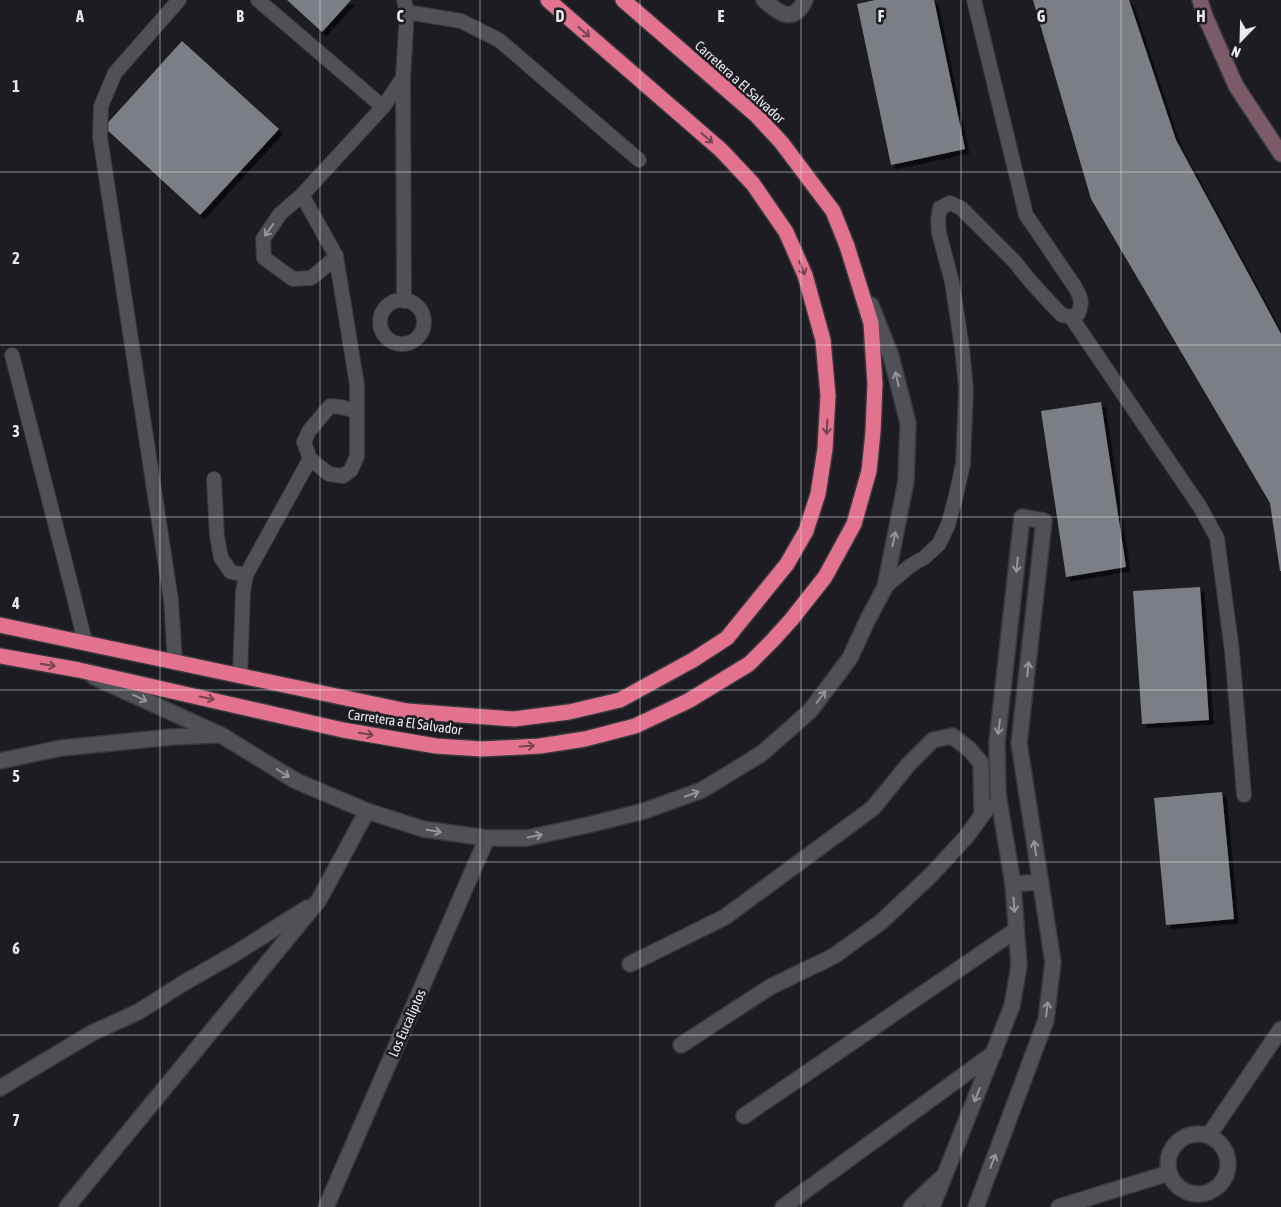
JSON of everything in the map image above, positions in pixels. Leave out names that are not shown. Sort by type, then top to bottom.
[{"type":"highway","name":"Carretera a El Salvador","points":[[0,625],[406,711],[514,719],[569,712],[620,700],[693,660],[727,638],[786,564],[806,531],[820,485],[825,449],[828,396],[823,340],[805,275],[786,232],[753,184],[721,150],[548,0]]},
{"type":"highway","name":"Carretera a El Salvador","points":[[0,656],[79,670],[343,730],[436,746],[482,749],[540,746],[585,739],[635,726],[688,701],[749,664],[772,641],[825,577],[854,524],[869,471],[874,432],[875,384],[871,323],[847,246],[833,211],[782,142],[756,115],[623,0]]},
{"type":"main road","points":[[1200,0],[1205,16],[1236,86],[1281,154]]},
{"type":"street","points":[[764,0],[777,11],[788,15],[794,14],[799,10],[805,0]]},
{"type":"street","points":[[79,670],[221,735],[296,781],[367,812],[423,828],[487,838],[527,838],[644,811],[702,790],[761,754],[810,711],[850,658],[884,587],[906,480],[908,423],[891,356],[847,246]]},
{"type":"street","points":[[932,1207],[1012,1006],[1019,966],[1013,884],[998,794],[997,742],[1022,517],[1044,521],[1019,744],[1053,962],[1046,1020],[976,1207]]},
{"type":"street","points":[[0,761],[61,748],[172,737],[221,735]]},
{"type":"street","points":[[630,964],[725,918],[873,808],[908,765],[933,740],[952,736],[969,749],[981,763],[982,814]]},
{"type":"street","points":[[681,1046],[770,988],[834,956],[881,922],[949,856],[967,836],[998,794]]},
{"type":"street","points":[[67,1207],[319,900],[367,812]]},
{"type":"street","name":"Los Eucaliptos","points":[[326,1207],[487,838]]},
{"type":"street","points":[[1013,884],[1041,882]]},
{"type":"street","points":[[0,1088],[92,1033],[138,1012],[182,984],[236,954],[319,900]]},
{"type":"street","points":[[744,1116],[1016,930]]},
{"type":"street","points":[[1209,1135],[1281,1029]]},
{"type":"street","points":[[783,1207],[994,1052]]},
{"type":"street","points":[[1197,1133],[1209,1135],[1225,1149],[1228,1168],[1225,1178],[1218,1187],[1210,1192],[1192,1194],[1182,1190],[1174,1183],[1169,1173],[1167,1162],[1171,1149],[1187,1135],[1197,1133]]},
{"type":"street","points":[[1059,1207],[1169,1173]]},
{"type":"street","points":[[911,1207],[944,1175]]},
{"type":"lane","points":[[175,662],[171,600],[100,137],[100,122],[101,106],[115,73],[178,0]]},
{"type":"lane","points":[[258,0],[383,107]]},
{"type":"lane","points":[[974,0],[1026,215],[1080,297],[1082,305],[1078,314],[1070,317]]},
{"type":"lane","points":[[404,300],[403,78],[406,6],[462,20],[499,40],[639,160]]},
{"type":"lane","points":[[336,256],[311,278],[294,279],[264,258],[262,239],[280,214],[302,195],[383,107],[403,78]]},
{"type":"lane","points":[[302,195],[336,256],[357,385],[357,456],[351,470],[343,476],[329,474],[310,460],[304,442],[309,431],[330,406],[356,411]]},
{"type":"lane","points":[[884,587],[910,566],[925,557],[939,544],[951,517],[962,464],[966,389],[962,348],[952,282],[939,233],[938,220],[940,208],[950,203],[961,208],[1014,262],[1054,307],[1062,314],[1070,317],[1200,507],[1216,538],[1232,651],[1244,795]]},
{"type":"lane","points":[[12,355],[84,642]]},
{"type":"lane","points":[[240,675],[243,592],[246,575],[310,460]]},
{"type":"lane","points":[[214,479],[217,536],[221,558],[231,572],[246,575]]},
{"type":"building","points":[[287,0],[351,0],[322,32]]},
{"type":"building","points":[[875,0],[934,0],[965,149],[891,165],[857,4]]},
{"type":"building","points":[[1033,0],[1129,0],[1176,140],[1281,334],[1281,571],[1270,503],[1091,199]]},
{"type":"building","points":[[182,41],[279,129],[200,215],[104,127]]},
{"type":"building","points":[[1101,402],[1126,567],[1066,577],[1041,411]]},
{"type":"building","points":[[1200,587],[1209,720],[1142,724],[1133,591]]},
{"type":"building","points":[[1222,792],[1234,919],[1166,925],[1154,798]]}]
